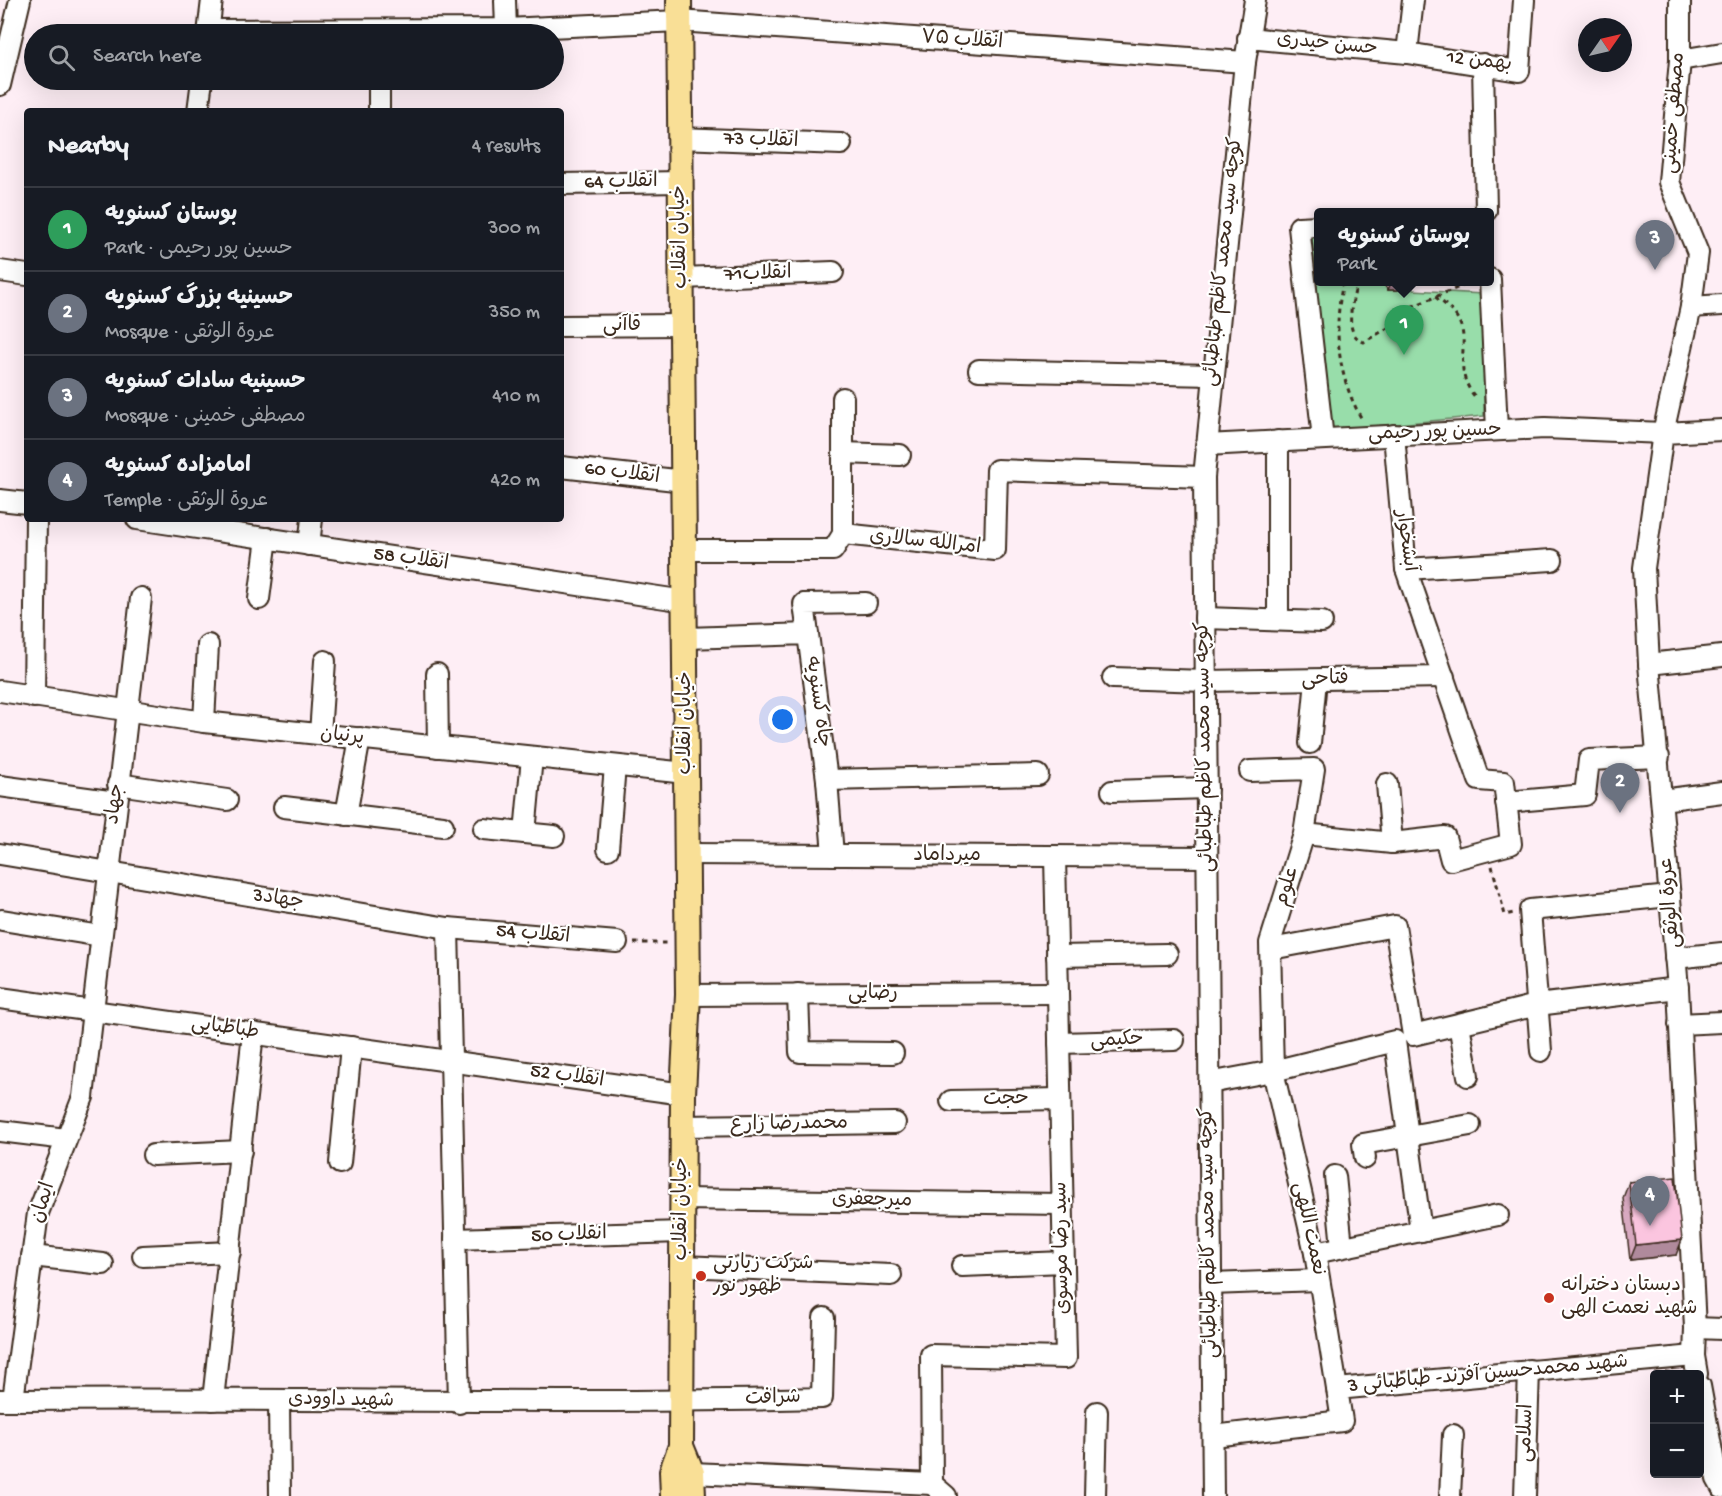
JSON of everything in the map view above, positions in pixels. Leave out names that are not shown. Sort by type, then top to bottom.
[{"type":"main road","name":"خیابان انقلاب","points":[[679,10],[688,944],[683,1094],[681,1446],[692,1485]]},
{"type":"main road","name":"خیابان انقلاب","points":[[673,1496],[672,1470],[681,1446]]},
{"type":"street","points":[[0,85],[20,0]]},
{"type":"street","points":[[209,24],[212,0]]},
{"type":"street","points":[[505,0],[506,24]]},
{"type":"street","name":"کوچه سید محمد کاظم طباطبائی","points":[[1213,1496],[1204,477],[1245,62],[1255,0]]},
{"type":"street","points":[[1407,53],[1413,0]]},
{"type":"street","name":"12 بهمن","points":[[1407,53],[1520,71],[1524,0]]},
{"type":"street","name":"مصطفی خمینی","points":[[1663,433],[1691,307],[1698,253],[1669,182],[1680,60],[1680,0]]},
{"type":"street","name":"انقلاب ۷۵","points":[[552,24],[679,10],[1245,62]]},
{"type":"street","name":"حسن حیدری","points":[[1248,38],[1407,53]]},
{"type":"street","points":[[1680,60],[1722,53]]},
{"type":"street","points":[[1482,208],[1483,64]]},
{"type":"street","points":[[198,108],[201,90]]},
{"type":"street","points":[[379,90],[379,108]]},
{"type":"street","name":"انقلاب 73","points":[[681,138],[841,144]]},
{"type":"street","name":"انقلاب 64","points":[[564,184],[681,182]]},
{"type":"street","points":[[1314,226],[1299,227],[1323,439]]},
{"type":"street","points":[[0,271],[24,275]]},
{"type":"street","name":"انقلاب71","points":[[682,278],[833,272]]},
{"type":"street","points":[[1490,286],[1497,421]]},
{"type":"street","points":[[1691,307],[1722,305]]},
{"type":"street","name":"قاآنی","points":[[564,326],[682,325]]},
{"type":"street","points":[[979,370],[1213,375]]},
{"type":"street","points":[[843,398],[843,534]]},
{"type":"street","name":"حسین پور رحیمی","points":[[1206,444],[1394,435],[1497,421],[1545,428],[1663,433],[1722,430]]},
{"type":"street","name":"عروة الوثقی","points":[[1663,433],[1644,568],[1649,664],[1678,988],[1695,1365]]},
{"type":"street","name":"آبشخوار","points":[[1394,435],[1406,569],[1479,780],[1504,782],[1506,802]]},
{"type":"street","points":[[1278,441],[1278,620]]},
{"type":"street","points":[[843,453],[900,455]]},
{"type":"street","name":"انقلاب 60","points":[[564,467],[684,481]]},
{"type":"street","name":"امرالله سالاری","points":[[684,550],[833,550],[843,534],[995,550],[997,470],[1204,477]]},
{"type":"street","points":[[0,500],[24,503]]},
{"type":"street","points":[[34,697],[36,522]]},
{"type":"street","name":"انقلاب 58","points":[[158,522],[685,601]]},
{"type":"street","points":[[309,545],[312,522]]},
{"type":"street","points":[[259,599],[267,538]]},
{"type":"street","points":[[1406,569],[1552,560]]},
{"type":"street","name":"جهاد","points":[[92,1010],[141,598]]},
{"type":"street","points":[[808,634],[804,604],[866,603]]},
{"type":"street","points":[[1205,618],[1322,622]]},
{"type":"street","name":"چاه کسنویه","points":[[686,638],[808,634],[827,780],[833,855]]},
{"type":"street","points":[[204,722],[208,645]]},
{"type":"street","points":[[1649,664],[1722,656]]},
{"type":"street","points":[[320,734],[325,661]]},
{"type":"street","points":[[437,674],[438,747]]},
{"type":"street","name":"فتاحی","points":[[1113,678],[1205,681],[1444,677]]},
{"type":"street","points":[[1310,743],[1316,680]]},
{"type":"street","name":"پرنیان","points":[[0,691],[204,722],[686,773]]},
{"type":"street","points":[[346,814],[360,738]]},
{"type":"street","points":[[525,833],[532,757]]},
{"type":"street","points":[[1304,834],[1392,843],[1445,837],[1451,860],[1511,844],[1506,802],[1585,795],[1589,760],[1659,757]]},
{"type":"street","points":[[608,849],[615,766]]},
{"type":"street","name":"علوم","points":[[1250,771],[1314,769],[1304,834],[1270,943],[1273,1071]]},
{"type":"street","points":[[827,780],[1038,775]]},
{"type":"street","points":[[1387,784],[1392,843]]},
{"type":"street","points":[[0,786],[227,800]]},
{"type":"street","points":[[1112,791],[1207,788]]},
{"type":"street","points":[[1662,800],[1722,792]]},
{"type":"street","points":[[284,807],[443,826]]},
{"type":"street","points":[[484,829],[554,836]]},
{"type":"street","name":"جهاد3","points":[[0,854],[448,928]]},
{"type":"street","name":"میرداماد","points":[[687,854],[1207,857]]},
{"type":"street","name":"سید رضا موسوی","points":[[939,1490],[930,1355],[1066,1358],[1055,856]]},
{"type":"street","points":[[1541,1051],[1530,910],[1670,896]]},
{"type":"street","points":[[2,920],[101,936]]},
{"type":"street","points":[[1271,949],[1395,926],[1404,1038],[1408,1135],[1421,1231]]},
{"type":"street","points":[[448,928],[459,1403]]},
{"type":"street","name":"اتقلاب 54","points":[[448,928],[618,942]]},
{"type":"street","points":[[1675,958],[1722,953]]},
{"type":"street","points":[[1057,956],[1167,954]]},
{"type":"street","points":[[1209,1083],[1273,1071],[1537,1005],[1678,988]]},
{"type":"street","name":"رضایی","points":[[688,995],[1058,993]]},
{"type":"street","points":[[798,994],[800,1052],[892,1053]]},
{"type":"street","name":"طباطبایی","points":[[0,998],[451,1061]]},
{"type":"street","name":"ایمان","points":[[6,1400],[38,1213],[83,1097],[92,1010]]},
{"type":"street","points":[[1679,1024],[1722,1022]]},
{"type":"street","points":[[1459,1024],[1468,1076]]},
{"type":"street","points":[[213,1400],[254,1033]]},
{"type":"street","name":"حکیمی","points":[[1059,1043],[1174,1040]]},
{"type":"street","points":[[340,1163],[351,1047]]},
{"type":"street","name":"انقلاب 52","points":[[451,1061],[683,1094]]},
{"type":"street","name":"نعمت اللهی","points":[[1273,1071],[1315,1253],[1337,1389]]},
{"type":"street","name":"حجت","points":[[951,1101],[1060,1099]]},
{"type":"street","name":"محمدرضا زارع","points":[[683,1126],[895,1123]]},
{"type":"street","points":[[1365,1158],[1363,1144],[1470,1125]]},
{"type":"street","points":[[0,1131],[66,1139]]},
{"type":"street","points":[[153,1155],[241,1151]]},
{"type":"street","points":[[1335,1176],[1342,1247]]},
{"type":"street","name":"میرجعفری","points":[[682,1199],[1062,1204]]},
{"type":"street","points":[[1315,1253],[1498,1215]]},
{"type":"street","name":"انقلاب 50","points":[[455,1239],[682,1232]]},
{"type":"street","points":[[143,1256],[230,1252]]},
{"type":"street","points":[[32,1256],[104,1264]]},
{"type":"street","points":[[962,1266],[1064,1262]]},
{"type":"street","points":[[682,1266],[891,1275]]},
{"type":"street","points":[[1211,1284],[1319,1280]]},
{"type":"street","name":"شرافت","points":[[681,1401],[822,1398],[824,1318]]},
{"type":"street","points":[[1695,1328],[1722,1329]]},
{"type":"street","name":"شهید محمدحسین آفرند- طباطبائی 3","points":[[1213,1436],[1342,1421],[1337,1389],[1529,1370],[1695,1365]]},
{"type":"street","name":"اسلامی","points":[[1525,1496],[1529,1370]]},
{"type":"street","name":"شهید داوودی","points":[[6,1400],[459,1403],[681,1401]]},
{"type":"street","points":[[279,1401],[280,1496]]},
{"type":"street","points":[[1704,1408],[1717,1479],[1722,1488]]},
{"type":"street","points":[[1095,1496],[1097,1412]]},
{"type":"street","points":[[1450,1496],[1453,1435]]},
{"type":"street","points":[[692,1485],[939,1490]]},
{"type":"path","points":[[1342,286],[1337,312],[1340,361],[1355,407],[1371,435]]},
{"type":"path","points":[[1356,286],[1351,323],[1353,333],[1364,342],[1395,324],[1412,307],[1462,286]]},
{"type":"path","points":[[1435,297],[1447,305],[1461,323],[1462,374],[1476,398],[1497,421]]},
{"type":"path","points":[[1488,850],[1505,915],[1530,910]]},
{"type":"path","points":[[618,942],[688,944]]},
{"type":"green space","points":[[1317,286],[1412,286],[1413,290],[1483,294],[1484,416],[1331,430]]},
{"type":"building","points":[[1675,1177],[1682,1240],[1636,1245],[1629,1182]]},
{"type":"place","name":"حسینیه سادات کسنویه","points":[[1655,270]]},
{"type":"place","name":"بوستان کسنویه","points":[[1404,355]]},
{"type":"place","name":"حسینیه بزرگ کسنویه","points":[[1620,813]]},
{"type":"place","name":"امامزاده کسنویه","points":[[1650,1226]]},
{"type":"place","name":"شرکت زیارتی ظهور نور","points":[[701,1276]]},
{"type":"place","name":"دبستان دخترانه شهید نعمت الهی","points":[[1549,1298]]}]
